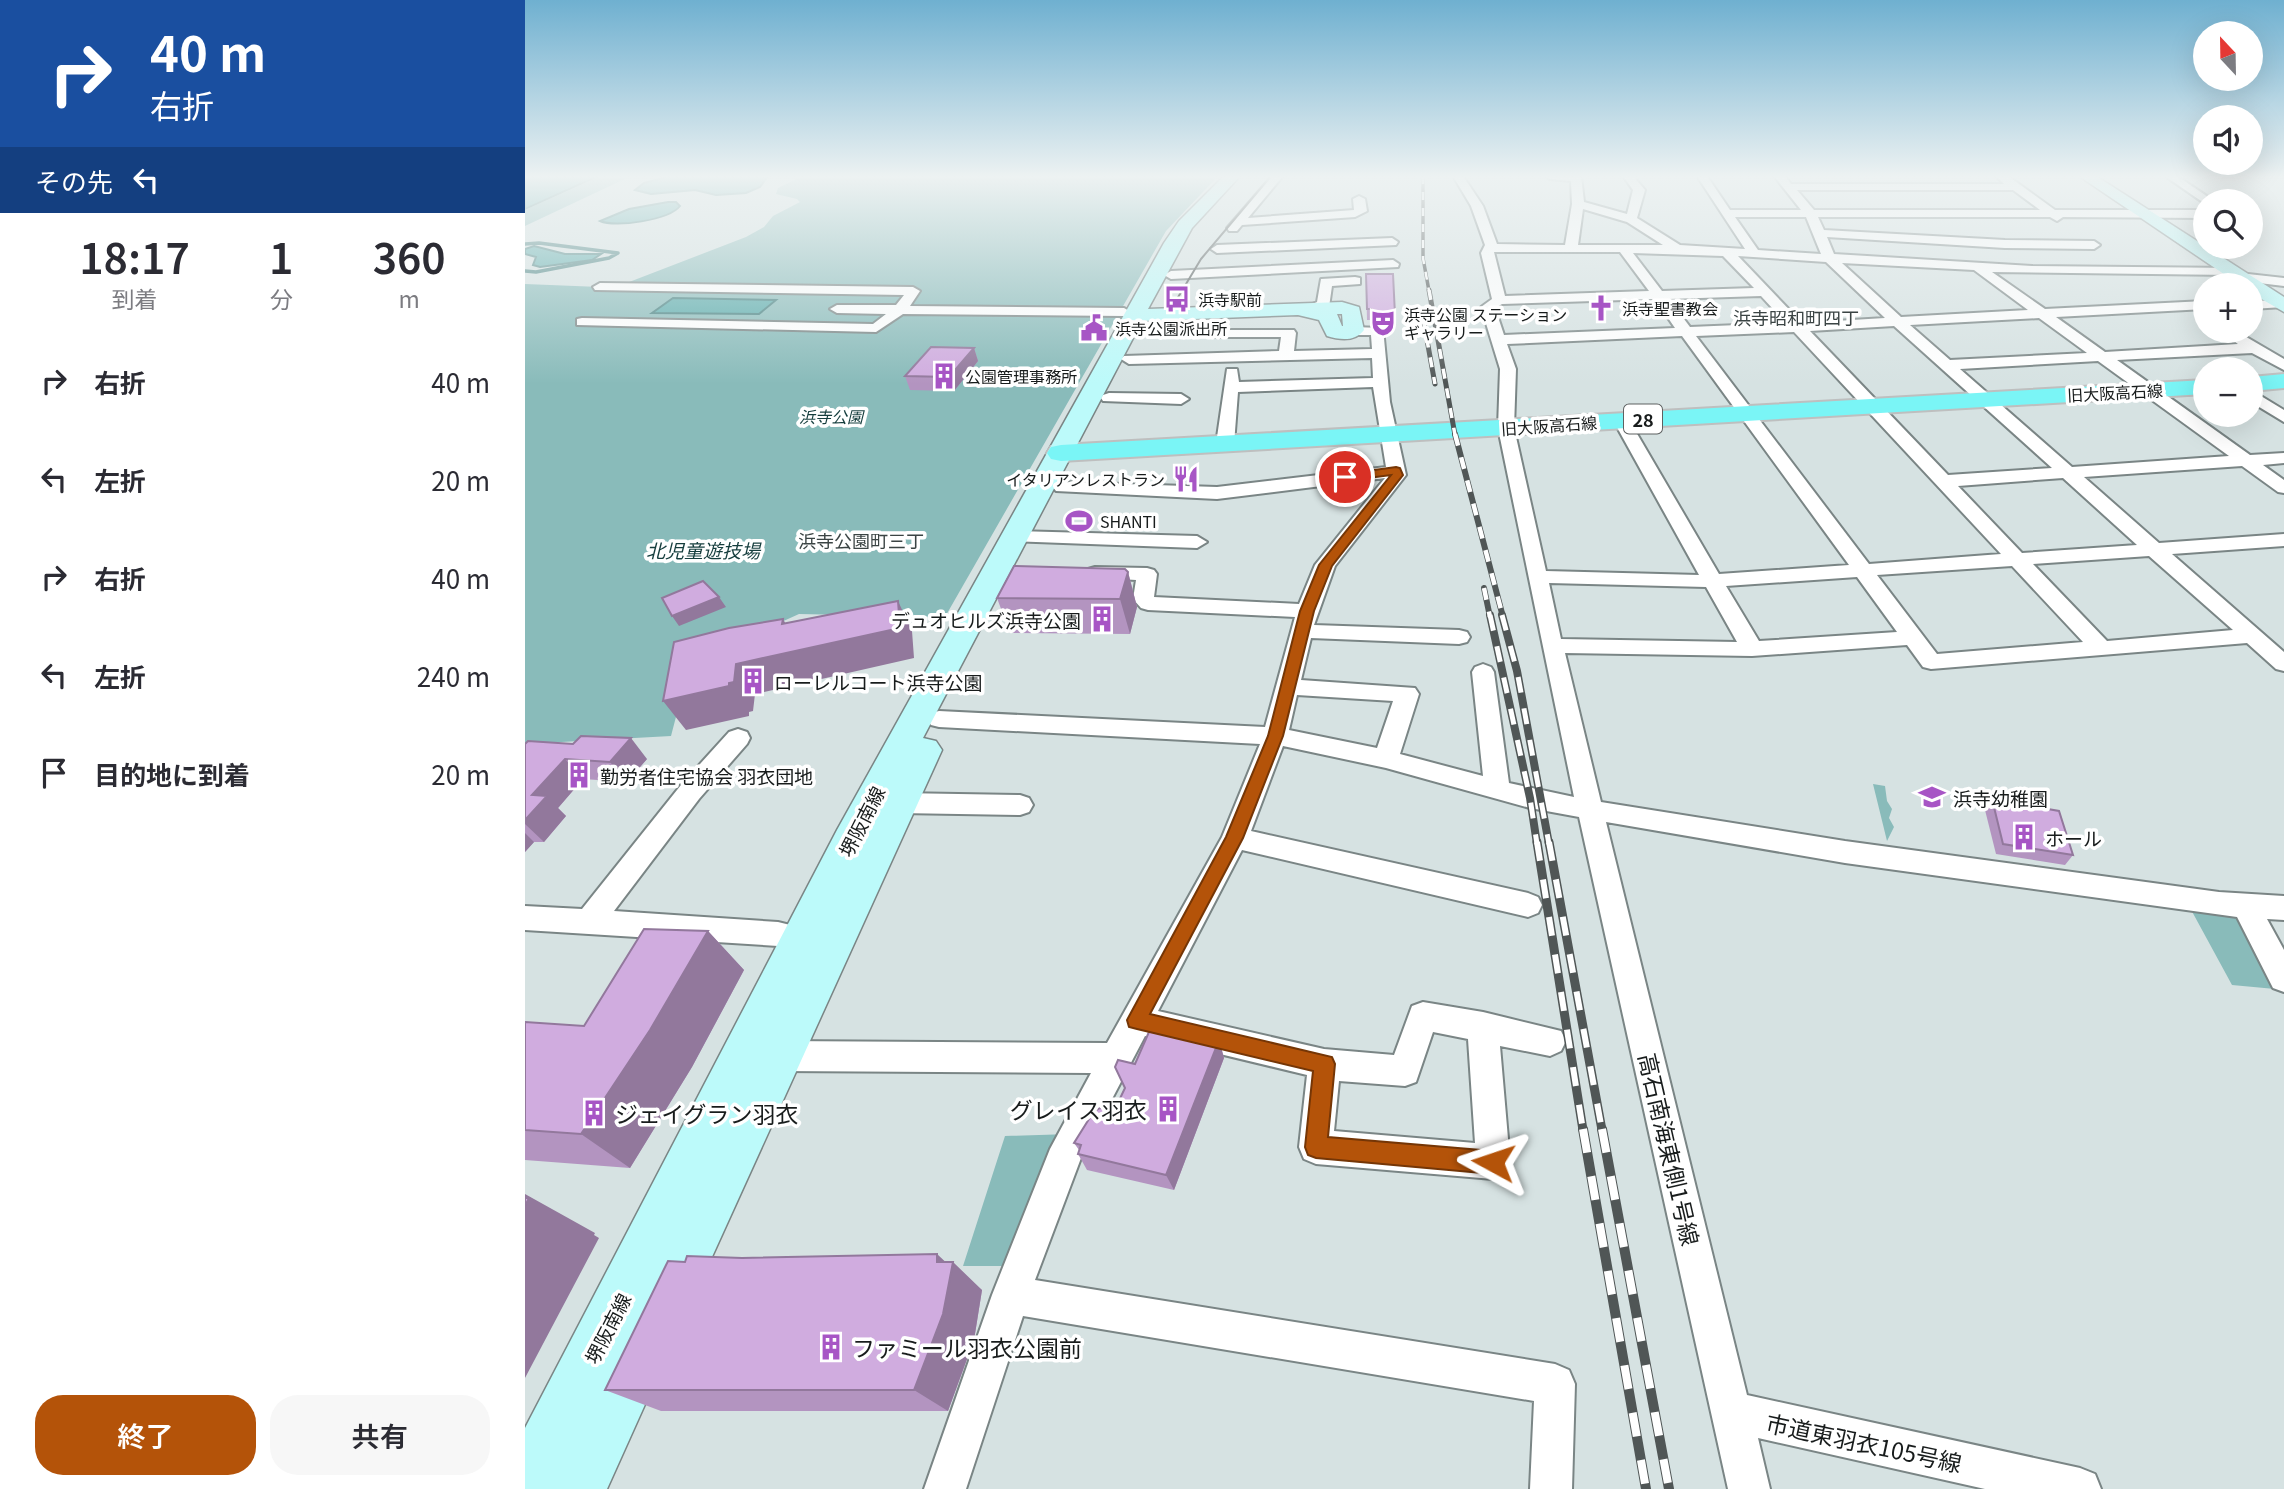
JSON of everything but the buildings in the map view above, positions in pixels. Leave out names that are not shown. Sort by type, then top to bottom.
[{"type":"main road","name":"堺阪南線","points":[[1068,464],[1137,314],[1174,245]]},
{"type":"main road","name":"堺阪南線","points":[[576,1489],[779,1056],[817,942],[919,711],[1109,398],[1129,359],[1137,314],[1171,275],[1188,245]]},
{"type":"main road","points":[[2192,245],[2233,273]]},
{"type":"main road","points":[[2263,292],[2282,305]]},
{"type":"main road","points":[[1137,314],[1336,308],[1350,310],[1355,327],[1352,331]]},
{"type":"main road","points":[[2263,383],[2284,381]]},
{"type":"main road","name":"旧大阪高石線","points":[[1068,464],[1224,444],[2193,388]]},
{"type":"main road","name":"堺阪南線","points":[[526,1489],[817,942],[899,803],[1025,537]]},
{"type":"street","points":[[1200,273],[1220,245]]},
{"type":"street","points":[[1217,249],[1301,245]]},
{"type":"street","points":[[1392,245],[1393,281]]},
{"type":"street","points":[[1491,245],[1488,260],[1499,300],[1766,292]]},
{"type":"street","points":[[1672,245],[1677,249]]},
{"type":"street","points":[[1749,245],[1753,252]]},
{"type":"street","points":[[1824,245],[1829,257],[1857,286],[2284,664]]},
{"type":"street","points":[[2026,245],[2103,251]]},
{"type":"street","points":[[2096,245],[2129,271],[2193,311]]},
{"type":"street","points":[[1291,246],[1296,268]]},
{"type":"street","points":[[1489,248],[1677,249],[2032,270],[2200,273]]},
{"type":"street","points":[[1625,250],[1931,662],[2252,636]]},
{"type":"street","points":[[1726,251],[2103,650]]},
{"type":"street","points":[[1171,275],[1393,264]]},
{"type":"street","points":[[1975,266],[2284,488]]},
{"type":"street","points":[[2263,279],[2284,282]]},
{"type":"street","points":[[1304,311],[1324,304],[1326,282],[1367,281]]},
{"type":"street","points":[[600,287],[633,287],[913,291],[901,309],[876,328],[578,324],[593,306],[633,287]]},
{"type":"street","points":[[822,327],[860,290]]},
{"type":"street","name":"高石南海東側1号線","points":[[1499,300],[1488,307],[1508,369],[1506,428],[1552,646],[1749,1489]]},
{"type":"street","points":[[2263,305],[2282,305]]},
{"type":"street","points":[[1498,340],[1899,323],[2193,306]]},
{"type":"street","points":[[839,309],[1137,314]]},
{"type":"street","points":[[1200,358],[1222,313]]},
{"type":"street","points":[[945,1489],[1011,1294],[1067,1149],[1235,838],[1275,736],[1305,621],[1325,565],[1397,475],[1382,402],[1378,331],[1352,331]]},
{"type":"street","points":[[1213,334],[1289,333],[1286,355]]},
{"type":"street","points":[[2246,343],[2284,365]]},
{"type":"street","points":[[1945,365],[2255,348]]},
{"type":"street","points":[[1129,359],[1379,353]]},
{"type":"street","points":[[1224,444],[1234,357]]},
{"type":"street","points":[[1231,387],[1381,382]]},
{"type":"street","points":[[1109,398],[1181,399]]},
{"type":"street","points":[[2263,403],[2284,417]]},
{"type":"street","points":[[1621,421],[1752,649]]},
{"type":"street","points":[[1945,481],[2284,458]]},
{"type":"street","points":[[1068,464],[1217,493],[1396,471]]},
{"type":"street","points":[[1025,537],[1197,542]]},
{"type":"street","points":[[1539,577],[1712,581],[2284,540]]},
{"type":"street","points":[[1072,573],[1147,574],[1143,599],[1148,603],[1213,607],[1305,621],[1459,637]]},
{"type":"street","points":[[1552,646],[1752,649],[1913,638]]},
{"type":"street","points":[[1483,672],[1497,788]]},
{"type":"street","points":[[1288,687],[1407,694],[1386,759]]},
{"type":"street","points":[[939,719],[1275,736],[1386,759],[1530,798],[1592,810],[1845,852],[2219,904],[2284,908]]},
{"type":"street","points":[[588,923],[690,792],[738,738]]},
{"type":"street","points":[[899,803],[1020,805]]},
{"type":"street","points":[[1235,838],[1528,905]]},
{"type":"street","points":[[2245,904],[2284,979]]},
{"type":"street","points":[[525,918],[778,934],[817,942]]},
{"type":"street","points":[[1137,1020],[1324,1064],[1405,1071],[1423,1016],[1550,1041]]},
{"type":"street","points":[[1324,1064],[1316,1147],[1493,1162],[1483,1026]]},
{"type":"street","points":[[779,1056],[1114,1058]]},
{"type":"street","points":[[1011,1294],[1555,1384],[1551,1489]]},
{"type":"street","name":"市道東羽衣105号線","points":[[1730,1412],[2080,1489]]},
{"type":"green space","name":"浜寺公園","points":[[724,245],[1158,245],[945,617],[799,614],[690,663],[671,736],[525,744],[525,284],[600,287],[624,284]]},
{"type":"green space","points":[[1873,784],[1885,786],[1887,801],[1892,809],[1889,818],[1894,827],[1887,841]]},
{"type":"green space","points":[[2189,906],[2231,909],[2275,989],[2232,985]]},
{"type":"green space","points":[[1070,1134],[1010,1266],[963,1266],[1005,1136]]},
{"type":"shaded area","points":[[534,246],[565,254],[601,254],[592,260],[540,267],[533,265],[536,257],[525,254],[525,249]]},
{"type":"shaded area","points":[[673,298],[776,300],[759,314],[652,313]]},
{"type":"waterway","points":[[525,271],[536,272],[609,258],[618,253],[559,245]]},
{"type":"tram line","points":[[1174,304],[1201,259],[1212,245]]},
{"type":"railway","points":[[1423,245],[1429,291]]},
{"type":"railway","points":[[1429,290],[1455,435]]},
{"type":"railway","points":[[1423,318],[1435,384]]},
{"type":"railway","points":[[1455,434],[1503,617]]},
{"type":"railway","points":[[1484,588],[1490,617]]},
{"type":"railway","points":[[1490,615],[1530,798],[1537,844]]},
{"type":"railway","points":[[1502,615],[1517,671],[1549,844]]},
{"type":"railway","points":[[1537,842],[1583,1130]]},
{"type":"railway","points":[[1549,842],[1602,1130]]},
{"type":"railway","points":[[1583,1129],[1646,1489]]},
{"type":"railway","points":[[1602,1129],[1669,1489]]},
{"type":"place","name":"浜寺駅前","points":[[1177,299]]},
{"type":"place","name":"浜寺聖書教会","points":[[1601,308]]},
{"type":"place","name":"浜寺公園 ステーション ギャラリー","points":[[1383,323]]},
{"type":"place","name":"浜寺公園派出所","points":[[1094,328]]},
{"type":"place","name":"公園管理事務所","points":[[944,376]]},
{"type":"place","name":"イタリアンレストラン","points":[[1186,479]]},
{"type":"place","name":"SHANTI","points":[[1079,521]]},
{"type":"place","name":"デュオヒルズ浜寺公園","points":[[1102,619]]},
{"type":"place","name":"ローレルコート浜寺公園","points":[[753,681]]},
{"type":"place","name":"勤労者住宅協会 羽衣団地","points":[[579,775]]},
{"type":"place","name":"浜寺幼稚園","points":[[1932,797]]},
{"type":"place","name":"ホール","points":[[2024,837]]},
{"type":"place","name":"グレイス羽衣","points":[[1168,1109]]},
{"type":"place","name":"ジェイグラン羽衣","points":[[594,1113]]},
{"type":"place","name":"ファミール羽衣公園前","points":[[831,1347]]},
{"type":"district","name":"浜寺昭和町四丁","points":[[1796,317]]},
{"type":"district","name":"浜寺公園町三丁","points":[[861,540]]},
{"type":"route","points":[[1345,477],[1396,471],[1397,475],[1325,565],[1307,611],[1275,736],[1235,838],[1137,1020],[1324,1064],[1316,1147],[1493,1162]]},
{"type":"park label","name":"北児童遊技場","points":[[703,549]]}]
